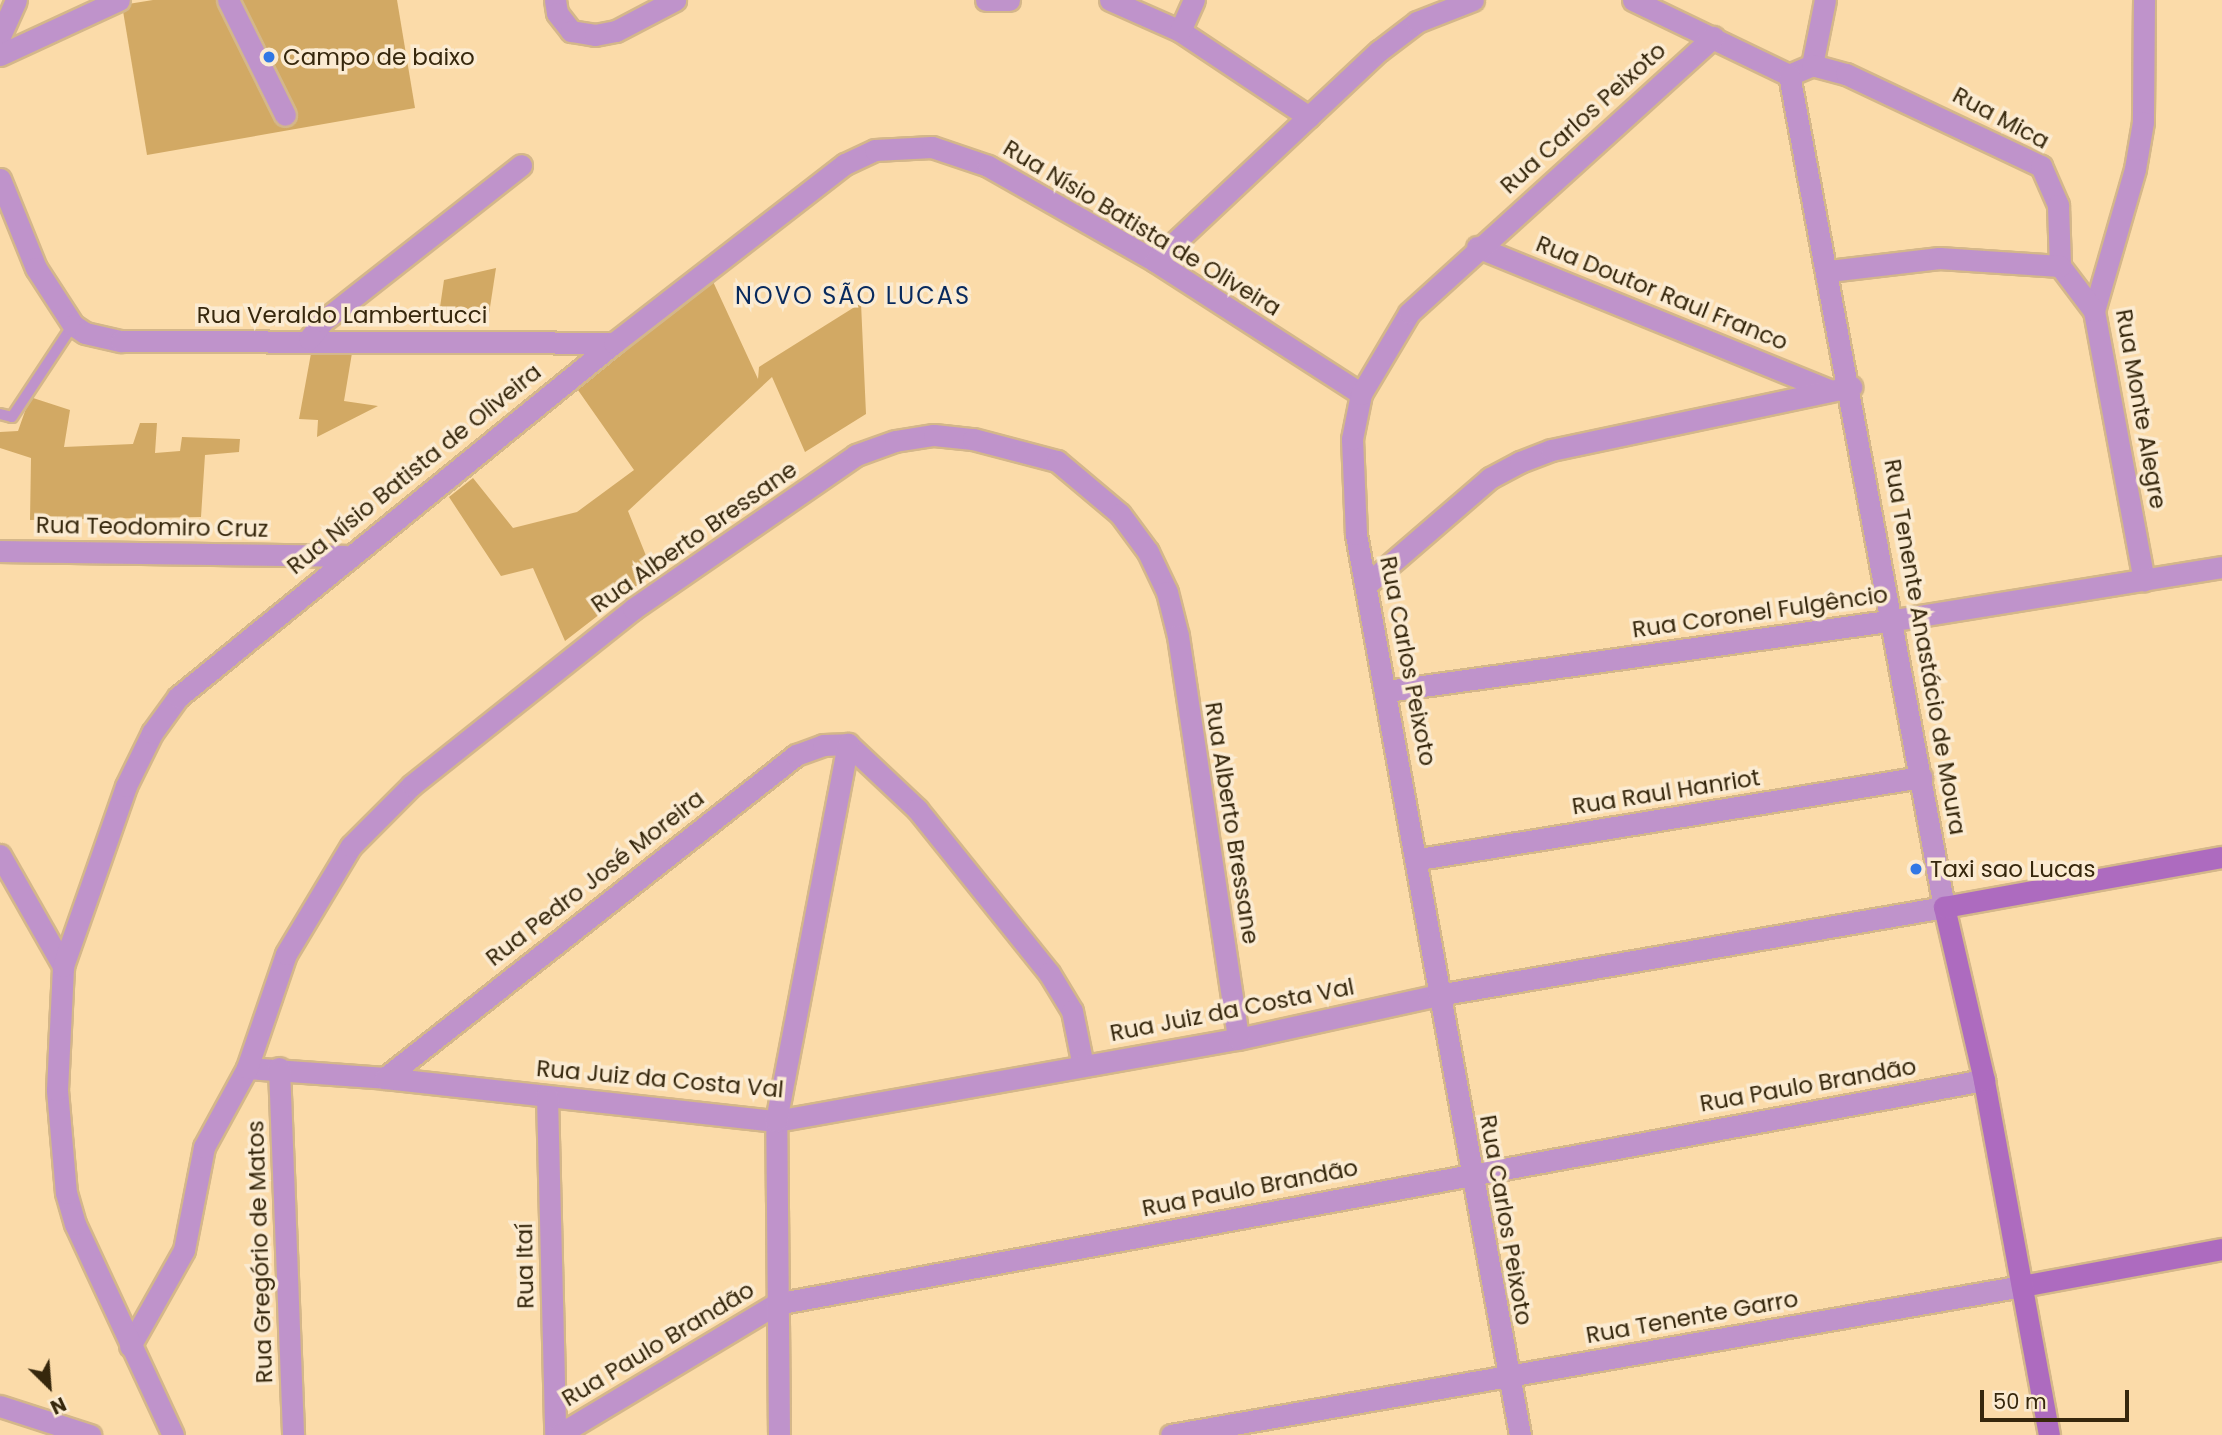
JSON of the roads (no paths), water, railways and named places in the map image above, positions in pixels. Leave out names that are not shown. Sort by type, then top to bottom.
[{"type":"street","points":[[0,36],[16,0]]},
{"type":"street","points":[[0,55],[119,0]]},
{"type":"street","points":[[228,0],[285,115]]},
{"type":"street","points":[[555,0],[557,13],[571,30],[595,35],[616,32],[675,0]]},
{"type":"street","points":[[986,0],[1009,0]]},
{"type":"street","points":[[1110,0],[1180,31],[1309,117]]},
{"type":"street","points":[[1180,31],[1194,0]]},
{"type":"street","points":[[1154,261],[1309,117],[1417,22],[1473,0]]},
{"type":"street","points":[[1633,0],[1789,75],[1812,65],[1825,0]]},
{"type":"street","name":"Rua Monte Alegre","points":[[2144,0],[2141,134],[2094,311],[2144,580]]},
{"type":"street","name":"Rua Carlos Peixoto","points":[[1520,1435],[1438,995],[1419,859],[1350,488],[1362,394],[1409,313],[1477,247],[1713,37]]},
{"type":"street","name":"Rua Mica","points":[[1812,65],[1908,100],[2041,166],[2058,205],[2060,266]]},
{"type":"street","name":"Rua Tenente Anastácio de Moura","points":[[1789,75],[1895,620],[1944,907],[1984,1080],[2049,1435]]},
{"type":"street","name":"Rua Nísio Batista de Oliveira","points":[[173,1435],[130,1346],[66,1193],[57,1090],[63,966],[126,786],[152,733],[178,697],[345,556],[845,164],[904,145],[932,147],[988,166],[1154,261],[1362,394]]},
{"type":"street","points":[[309,339],[323,321],[521,165]]},
{"type":"street","points":[[0,179],[36,268],[73,325]]},
{"type":"street","name":"Rua Doutor Raul Franco","points":[[1477,247],[1827,389]]},
{"type":"street","points":[[1829,271],[1939,258],[2060,266],[2094,311]]},
{"type":"street","name":"Rua Veraldo Lambertucci","points":[[73,325],[121,341],[309,339],[614,343]]},
{"type":"street","points":[[1366,584],[1490,478],[1520,462],[1827,389],[1851,387]]},
{"type":"street","name":"Rua Alberto Bressane","points":[[130,1346],[184,1250],[204,1147],[247,1068],[286,954],[313,904],[351,846],[412,785],[633,609],[856,455],[895,440],[934,435],[1013,447],[1057,461],[1119,514],[1148,552],[1167,592],[1178,636],[1238,1039]]},
{"type":"street","name":"Rua Teodomiro Cruz","points":[[0,551],[345,556]]},
{"type":"street","name":"Rua Coronel Fulgêncio","points":[[1387,691],[1895,620],[2222,567]]},
{"type":"street","points":[[848,744],[918,809],[1049,973],[1072,1011],[1083,1066]]},
{"type":"street","points":[[779,1435],[776,1121],[848,744]]},
{"type":"street","name":"Rua Pedro José Moreira","points":[[385,1078],[796,755],[823,745],[848,744]]},
{"type":"street","name":"Rua Raul Hanriot","points":[[1419,859],[1921,777]]},
{"type":"street","points":[[0,855],[63,966]]},
{"type":"street","name":"Rua Juiz da Costa Val","points":[[247,1068],[279,1068],[385,1078],[776,1121],[1238,1039],[1438,995],[2222,857]]},
{"type":"street","name":"Rua Gregório de Matos","points":[[279,1068],[293,1435]]},
{"type":"street","name":"Rua Paulo Brandão","points":[[557,1435],[776,1304],[1984,1080]]},
{"type":"street","name":"Rua Itaí","points":[[547,1096],[557,1435]]},
{"type":"street","name":"Rua Tenente Garro","points":[[1171,1435],[2222,1249]]},
{"type":"street","points":[[0,1406],[90,1435]]},
{"type":"lane","points":[[0,414],[12,417],[73,325]]},
{"type":"place","name":"Campo de baixo","points":[[269,57]]},
{"type":"place","name":"Taxi sao Lucas","points":[[1916,869]]},
{"type":"district","name":"NOVO SÃO LUCAS","points":[[853,296]]}]
